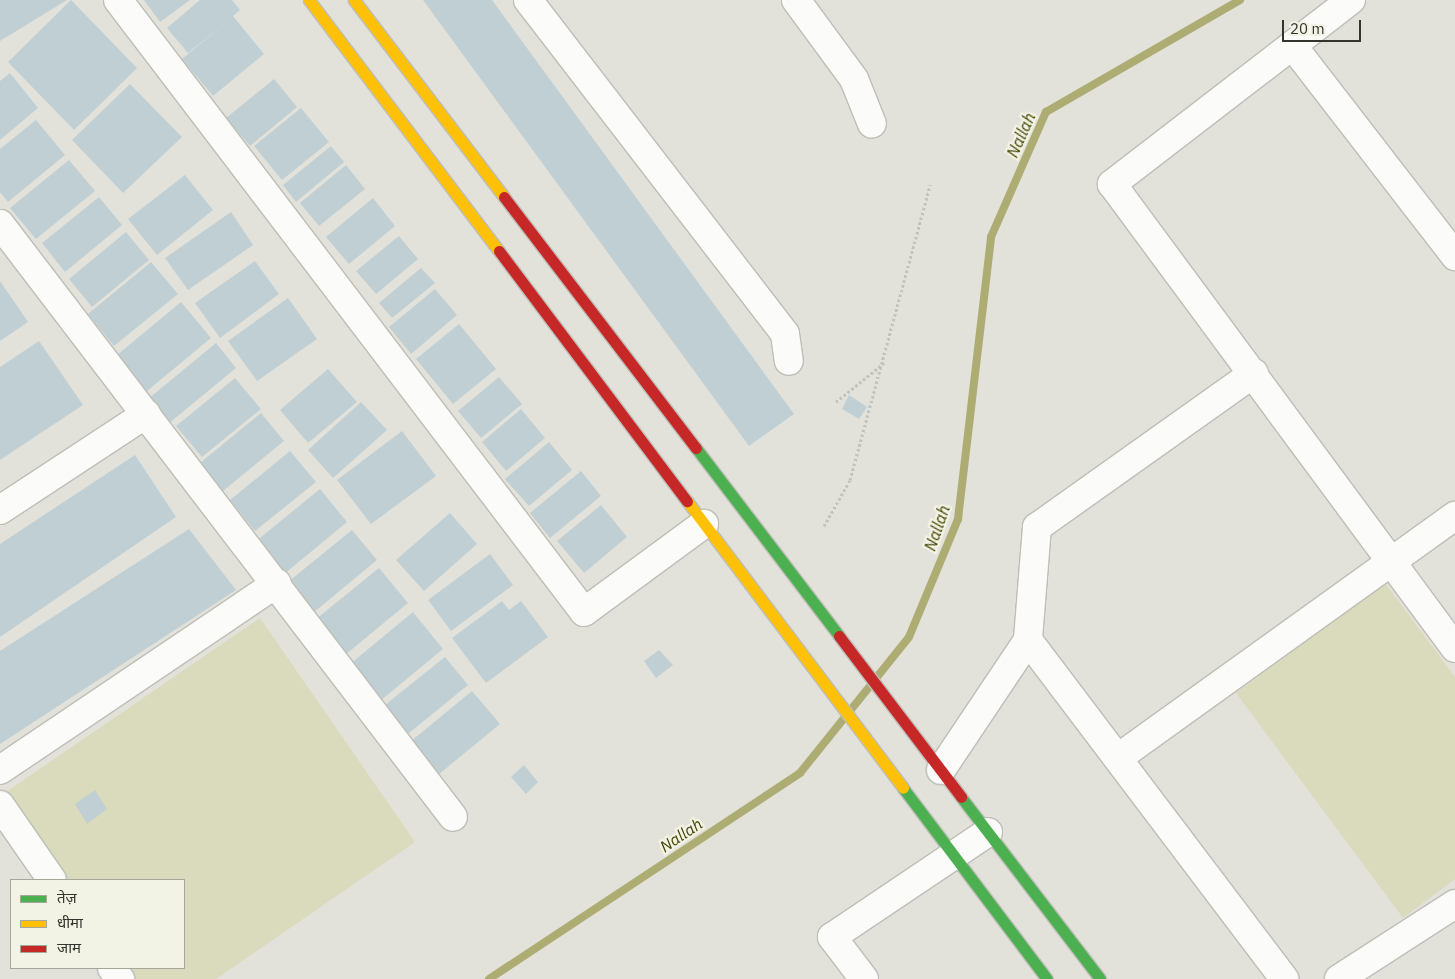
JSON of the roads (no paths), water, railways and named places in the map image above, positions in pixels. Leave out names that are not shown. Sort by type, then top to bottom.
[{"type":"street","points":[[118,0],[584,612],[704,524]]},
{"type":"street","points":[[309,0],[1047,979]]},
{"type":"street","points":[[354,0],[1100,979]]},
{"type":"street","points":[[528,0],[785,334],[789,361]]},
{"type":"street","points":[[796,0],[854,79],[872,124]]},
{"type":"street","points":[[1351,0],[1112,184],[1254,373],[1390,565],[1455,648]]},
{"type":"street","points":[[1292,45],[1455,256]]},
{"type":"street","points":[[0,224],[277,583],[454,817]]},
{"type":"street","points":[[934,761],[1028,640],[1037,527],[1254,373]]},
{"type":"street","points":[[0,510],[146,414]]},
{"type":"street","points":[[1118,758],[1390,565],[1455,516]]},
{"type":"street","points":[[0,770],[277,583]]},
{"type":"street","points":[[1028,640],[1284,979]]},
{"type":"street","points":[[0,805],[51,879]]},
{"type":"street","points":[[864,979],[832,937],[988,832]]},
{"type":"street","points":[[1339,979],[1455,904]]},
{"type":"waterway","name":"Nallah","points":[[877,677],[909,637],[958,519],[991,237],[1046,112],[1240,0]]},
{"type":"waterway","name":"Nallah","points":[[489,979],[800,773],[870,686]]}]
